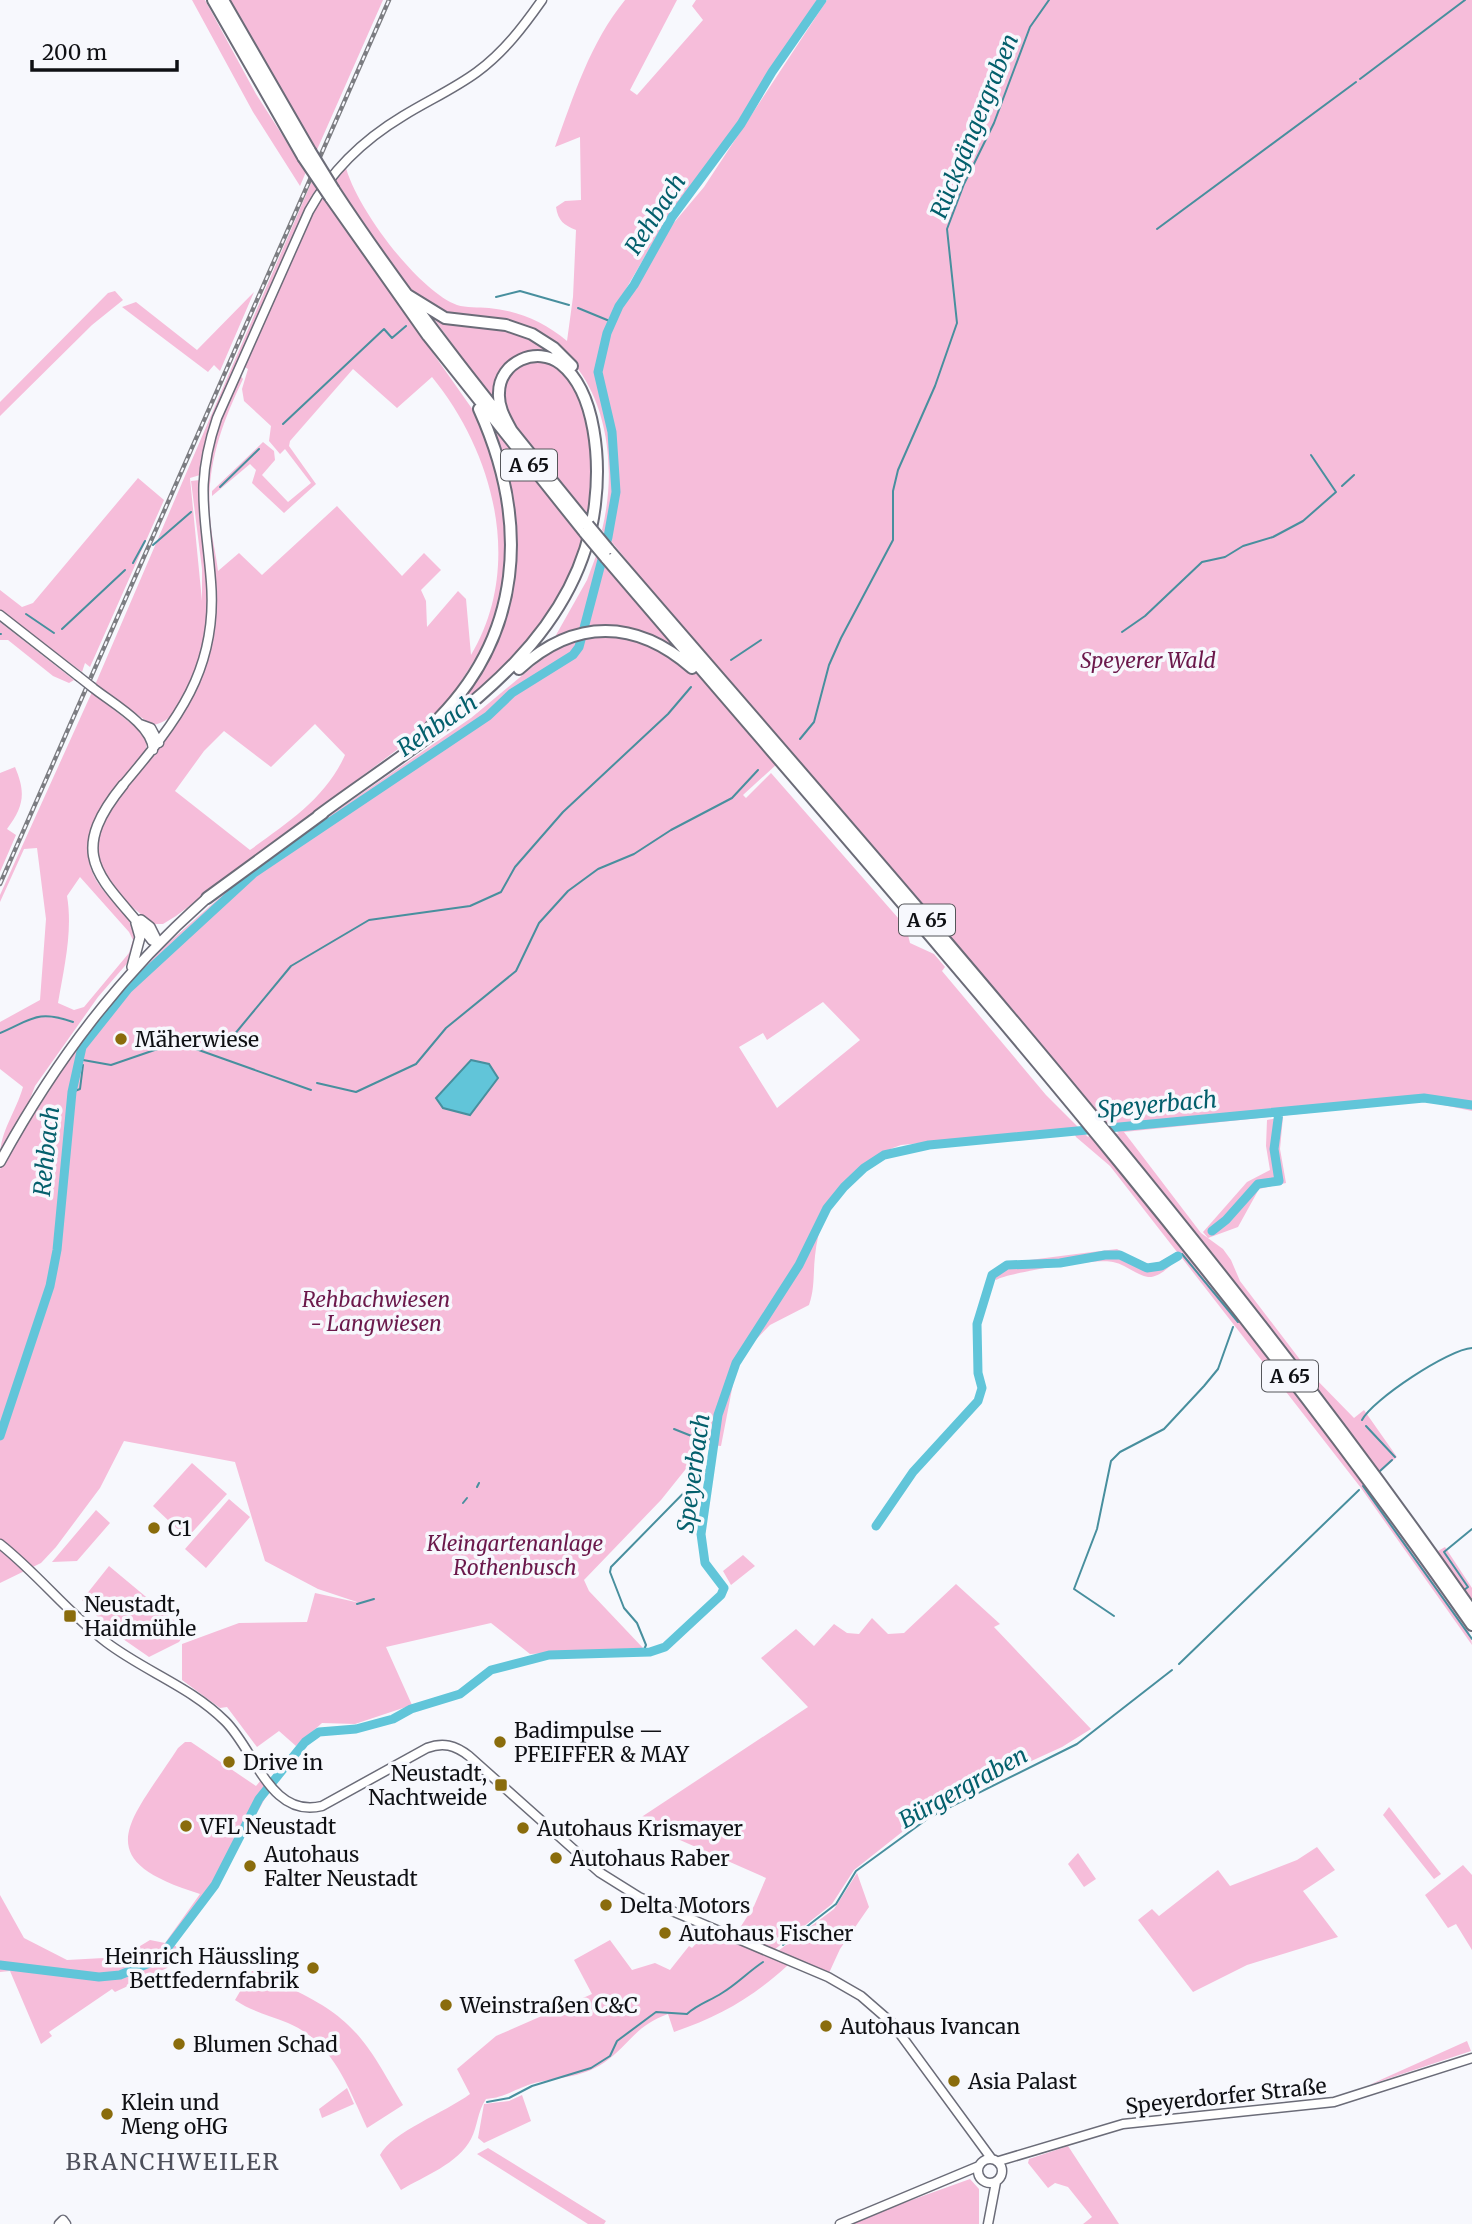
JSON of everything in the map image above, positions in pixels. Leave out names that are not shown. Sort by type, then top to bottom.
[{"type":"highway","name":"A 65","points":[[213,0],[387,281],[473,396],[587,529],[721,693],[739,707]]},
{"type":"highway","name":"A 65","points":[[223,0],[306,154]]},
{"type":"highway","name":"A 65","points":[[332,194],[587,529]]},
{"type":"highway","points":[[407,294],[445,318],[506,325],[547,343],[578,374],[594,409],[603,448],[604,480],[601,513],[593,549],[566,610],[526,663]]},
{"type":"highway","points":[[207,898],[479,696],[526,652],[560,607],[583,559],[595,508],[595,440],[578,386],[557,362],[543,356],[528,357],[514,364],[504,375],[499,389],[499,402],[513,433]]},
{"type":"highway","points":[[407,750],[454,702],[477,669],[494,633],[508,587],[512,534],[509,495],[495,445],[473,396]]},
{"type":"highway","name":"A 65","points":[[607,553],[1099,1130],[1265,1330],[1472,1611]]},
{"type":"highway","points":[[318,816],[468,713],[546,648],[576,634],[623,632],[656,642],[678,655],[721,693]]},
{"type":"highway","name":"A 65","points":[[1099,1130],[1258,1335],[1472,1625]]},
{"type":"main road","points":[[123,785],[100,815],[93,832],[92,848],[100,875],[152,940],[158,943]]},
{"type":"main road","points":[[0,1162],[61,1059],[130,971],[207,898]]},
{"type":"main road","points":[[133,915],[150,927],[158,943]]},
{"type":"main road","points":[[130,971],[140,937],[133,915]]},
{"type":"main road","points":[[150,927],[178,923]]},
{"type":"street","points":[[123,785],[176,721],[202,669],[212,616],[211,579],[202,506],[203,475],[212,435],[309,211],[328,181],[356,150],[403,116],[478,72],[518,34],[542,0]]},
{"type":"street","points":[[0,615],[137,722],[155,745]]},
{"type":"street","points":[[137,722],[151,728],[176,721]]},
{"type":"street","points":[[151,728],[155,745]]},
{"type":"street","points":[[0,1544],[105,1642],[212,1709],[228,1724],[273,1789],[292,1806],[307,1808],[328,1803],[427,1748],[440,1744],[452,1746],[469,1756],[608,1879],[639,1897],[851,1989],[882,2012],[974,2137],[998,2163],[988,2220]]},
{"type":"street","name":"Speyerdorfer Straße","points":[[980,2164],[998,2163],[1123,2124],[1334,2102],[1472,2058]]},
{"type":"street","points":[[974,2137],[988,2220]]},
{"type":"street","points":[[840,2224],[957,2178],[980,2164]]},
{"type":"street","points":[[957,2178],[996,2182]]},
{"type":"green space","points":[[192,0],[205,0],[256,94],[306,172],[300,186],[253,112]]},
{"type":"green space","points":[[228,0],[383,0],[316,152]]},
{"type":"green space","points":[[625,0],[677,0],[630,90],[637,95],[703,20],[692,6],[696,0],[817,0],[737,123],[668,217],[616,306],[612,320],[672,225],[704,187],[827,0],[1472,0],[1472,1111],[1424,1101],[1124,1132],[1201,1233],[1223,1249],[1240,1281],[1311,1374],[1354,1418],[1364,1410],[1397,1457],[1379,1473],[1111,1132],[1119,1134],[1109,1123],[1104,1124],[789,753],[743,795],[746,798],[771,773],[906,927],[910,943],[934,954],[945,967],[942,971],[1046,1095],[1088,1137],[1091,1134],[1433,1572],[1460,1614],[1469,1631],[1472,1645],[1361,1488],[1178,1253],[1180,1257],[1152,1277],[1117,1263],[1104,1261],[1035,1270],[996,1280],[990,1274],[1007,1263],[1117,1249],[1145,1265],[1159,1262],[1177,1252],[1110,1166],[1076,1137],[1072,1129],[901,1145],[866,1162],[841,1187],[831,1202],[818,1236],[809,1305],[770,1325],[738,1358],[721,1446],[701,1444],[693,1460],[661,1500],[584,1580],[589,1591],[643,1648],[530,1654],[491,1623],[386,1647],[412,1705],[355,1724],[322,1723],[296,1746],[279,1731],[257,1747],[227,1707],[220,1708],[182,1680],[182,1644],[239,1623],[307,1622],[315,1593],[360,1603],[318,1589],[265,1561],[235,1462],[124,1441],[100,1488],[56,1547],[41,1563],[0,1583],[0,1169],[92,1022],[159,951],[252,869],[471,718],[549,653],[575,638],[642,633],[558,638],[556,635],[587,580],[596,556],[668,639],[682,628],[602,530],[609,467],[606,436],[597,406],[584,378],[566,354],[542,335],[512,322],[443,311],[417,296],[385,258],[333,178],[345,164],[361,201],[389,244],[406,265],[441,296],[461,306],[521,315],[549,328],[567,341],[573,297],[576,230],[562,222],[556,207],[565,201],[581,200],[580,137],[555,147],[592,52]],"holes":[[[823,1002],[860,1040],[777,1108],[739,1047],[763,1033],[767,1040]]]},
{"type":"green space","points":[[312,181],[317,189],[204,454],[200,475],[190,478],[202,601],[202,569],[191,481],[200,480],[209,588],[207,626],[200,658],[183,700],[170,717],[152,725],[95,685]]},
{"type":"green space","points":[[321,194],[480,420],[504,490],[507,561],[496,615],[483,647],[447,703],[402,746],[176,916],[163,924],[153,924],[121,898],[99,867],[95,841],[114,801],[177,724],[193,695],[209,647],[205,476],[218,423],[239,374],[243,379],[217,445],[209,498],[218,571],[239,553],[262,575],[337,506],[402,576],[424,553],[441,570],[421,590],[426,601],[427,627],[458,591],[466,599],[471,655],[487,621],[496,585],[498,548],[495,511],[486,475],[472,440],[454,407],[432,377],[397,408],[353,369],[290,441],[289,446],[316,484],[284,513],[252,483],[256,470],[250,464],[212,496],[212,491],[263,442],[274,451],[275,460],[262,475],[288,502],[311,483],[285,449],[280,454],[269,441],[271,426],[244,401],[242,389],[248,369],[243,366]],"holes":[[[315,724],[345,755],[316,797],[250,850],[175,791],[204,751],[224,731],[271,767]]]},
{"type":"green space","points":[[115,291],[123,300],[92,325],[0,416],[0,402],[108,293]]},
{"type":"green space","points":[[254,292],[220,371],[214,365],[208,372],[122,307],[136,302],[197,350]]},
{"type":"green space","points":[[429,312],[529,335],[562,359],[550,354],[509,365],[499,408]]},
{"type":"green space","points":[[542,359],[563,372],[576,389],[583,406],[591,443],[591,517],[537,456],[519,431],[507,407],[504,385],[515,369]]},
{"type":"green space","points":[[489,423],[574,525],[585,546],[570,583],[513,662],[438,724],[479,670],[514,567],[516,521],[513,498]]},
{"type":"green space","points":[[138,478],[164,500],[90,667],[85,663],[82,672],[0,610],[0,590],[22,607],[33,603]]},
{"type":"green space","points":[[0,622],[74,680],[69,683],[53,676],[8,640],[0,640]]},
{"type":"green space","points":[[92,692],[138,729],[147,743],[146,750],[98,813],[88,849],[90,867],[100,886],[126,917],[138,938],[130,960],[98,997],[35,1086],[0,1157],[5,1130],[23,1087],[0,1069],[0,1022],[40,1000],[46,919],[37,848],[24,849],[0,902],[0,895]],"holes":[[[80,877],[133,940],[129,953],[84,1007],[74,1010],[58,1003],[68,936],[67,896]]]},
{"type":"green space","points":[[15,767],[21,784],[22,799],[7,829],[16,835],[0,872],[0,773]]},
{"type":"green space","points":[[1283,1117],[1280,1149],[1286,1183],[1259,1189],[1238,1227],[1208,1238],[1203,1232],[1247,1182],[1270,1170],[1266,1146],[1267,1120]]},
{"type":"green space","points":[[192,1463],[227,1494],[187,1538],[153,1506]]},
{"type":"green space","points":[[229,1499],[250,1517],[206,1568],[185,1549]]},
{"type":"green space","points":[[96,1510],[110,1523],[77,1561],[52,1562]]},
{"type":"green space","points":[[1445,1547],[1472,1588],[1472,1604],[1438,1551]]},
{"type":"green space","points":[[743,1555],[755,1566],[731,1585],[723,1571]]},
{"type":"green space","points":[[109,1566],[187,1631],[179,1642],[149,1657],[110,1630],[82,1600]]},
{"type":"green space","points":[[956,1584],[1000,1624],[994,1627],[1091,1729],[1062,1747],[970,1789],[921,1817],[854,1870],[832,1904],[774,1950],[736,1934],[754,1906],[766,1878],[639,1822],[643,1816],[808,1707],[761,1658],[796,1629],[814,1646],[834,1624],[847,1633],[859,1634],[872,1618],[888,1634],[904,1633]]},
{"type":"green space","points":[[185,1742],[191,1742],[256,1786],[261,1780],[269,1791],[216,1888],[174,1945],[181,1950],[167,1968],[115,1992],[112,1989],[49,2032],[52,2036],[41,2044],[10,1971],[0,1972],[0,1895],[24,1938],[67,1960],[122,1957],[150,1940],[165,1943],[200,1894],[164,1881],[141,1867],[130,1852],[128,1835],[145,1797],[178,1748]]},
{"type":"green space","points":[[1389,1807],[1441,1874],[1434,1879],[1383,1815]]},
{"type":"green space","points":[[1317,1847],[1335,1870],[1303,1891],[1338,1937],[1247,1965],[1193,1992],[1138,1920],[1152,1909],[1159,1916],[1218,1870],[1230,1886],[1297,1860]]},
{"type":"green space","points":[[1078,1853],[1096,1879],[1084,1887],[1068,1864]]},
{"type":"green space","points":[[1463,1865],[1472,1875],[1472,1950],[1456,1924],[1448,1928],[1425,1895]]},
{"type":"green space","points":[[857,1873],[869,1907],[840,1949],[829,1973],[778,1951],[834,1909]]},
{"type":"green space","points":[[714,1934],[788,1965],[735,2005],[706,2019],[674,2032],[668,2014],[642,2029],[609,2059],[590,2070],[531,2084],[486,2099],[471,2139],[458,2156],[401,2190],[380,2155],[386,2147],[407,2130],[470,2094],[457,2069],[496,2036],[592,1994],[574,1960],[610,1940],[632,1970],[655,1963],[670,1970],[689,1946],[692,1948],[700,1939],[708,1942]]},
{"type":"green space","points":[[252,1971],[291,1975],[292,1989],[314,2000],[347,2024],[370,2051],[403,2105],[367,2128],[337,2067],[317,2042],[304,2031],[235,2000]]},
{"type":"green space","points":[[1467,2041],[1471,2051],[1369,2085]]},
{"type":"green space","points":[[347,2088],[354,2104],[322,2118],[319,2109]]},
{"type":"green space","points":[[522,2095],[531,2121],[484,2143],[478,2138],[484,2104],[509,2101]]},
{"type":"green space","points":[[1068,2146],[1119,2224],[1083,2224],[1092,2217],[1068,2187],[1055,2183],[1048,2188],[1028,2163],[1029,2159]]},
{"type":"green space","points":[[488,2148],[606,2221],[604,2224],[588,2224],[477,2154]]},
{"type":"green space","points":[[970,2179],[979,2189],[979,2224],[845,2224]]},
{"type":"water","points":[[471,1060],[489,1064],[498,1078],[470,1115],[443,1108],[436,1098]]},
{"type":"waterway","name":"Rehbach","points":[[0,1436],[50,1286],[57,1250],[72,1092],[82,1047],[128,989],[254,873],[488,716],[512,693],[573,655],[579,647],[608,537],[616,492],[612,432],[598,372],[607,333],[619,306],[634,285],[672,217],[741,124],[772,72],[822,0]]},
{"type":"waterway","name":"Rückgängergraben","points":[[800,739],[814,722],[829,665],[841,638],[893,540],[893,491],[898,470],[935,386],[957,323],[947,229],[964,184],[994,123],[1030,27],[1049,0]]},
{"type":"waterway","points":[[1360,79],[1465,0]]},
{"type":"waterway","points":[[1157,229],[1356,82]]},
{"type":"waterway","points":[[496,297],[520,291],[569,305]]},
{"type":"waterway","points":[[578,308],[612,322]]},
{"type":"waterway","points":[[283,424],[384,329],[392,338],[406,326]]},
{"type":"waterway","points":[[220,487],[259,449]]},
{"type":"waterway","points":[[1122,632],[1145,616],[1202,562],[1225,557],[1243,546],[1273,537],[1303,521],[1336,492],[1311,455]]},
{"type":"waterway","points":[[1342,486],[1354,475]]},
{"type":"waterway","points":[[153,545],[191,512]]},
{"type":"waterway","points":[[133,563],[145,541]]},
{"type":"waterway","points":[[62,629],[125,570]]},
{"type":"waterway","points":[[26,614],[54,633]]},
{"type":"waterway","points":[[731,660],[761,640]]},
{"type":"waterway","points":[[229,1041],[291,966],[369,920],[470,906],[501,892],[515,867],[563,812],[668,714],[691,687]]},
{"type":"waterway","name":"Rückgängergraben","points":[[317,1083],[356,1092],[416,1064],[446,1028],[516,971],[539,923],[568,891],[598,869],[634,854],[671,830],[732,798],[758,770]]},
{"type":"waterway","points":[[0,1033],[42,1016],[73,1022]]},
{"type":"waterway","name":"Rückgängergraben","points":[[83,1060],[111,1065],[175,1043]]},
{"type":"waterway","name":"Rückgängergraben","points":[[179,1043],[311,1090]]},
{"type":"waterway","name":"Rückgängergraben","points":[[72,1092],[80,1089],[83,1065]]},
{"type":"waterway","name":"Speyerbach","points":[[0,1965],[99,1977],[120,1975],[159,1959],[215,1885],[259,1799],[305,1742],[319,1732],[356,1729],[393,1719],[411,1709],[460,1694],[491,1670],[549,1655],[650,1652],[665,1647],[721,1595],[724,1588],[705,1563],[701,1534],[718,1415],[736,1363],[799,1265],[827,1208],[864,1168],[884,1155],[929,1145],[1424,1098],[1472,1105]]},
{"type":"waterway","points":[[1212,1231],[1226,1220],[1258,1184],[1279,1181],[1274,1149],[1279,1112]]},
{"type":"waterway","points":[[1182,1254],[1238,1322]]},
{"type":"waterway","points":[[876,1526],[913,1472],[978,1401],[982,1388],[978,1373],[977,1324],[992,1275],[1007,1265],[1060,1263],[1105,1255],[1120,1255],[1147,1268],[1161,1266],[1178,1256]]},
{"type":"waterway","points":[[1114,1616],[1074,1589],[1097,1529],[1111,1461],[1120,1452],[1164,1429],[1204,1386],[1218,1369],[1233,1327]]},
{"type":"waterway","name":"Bürgergraben","points":[[1362,1420],[1380,1400],[1412,1377],[1447,1357],[1472,1348]]},
{"type":"waterway","name":"Bürgergraben","points":[[1366,1426],[1395,1457]]},
{"type":"waterway","points":[[674,1429],[694,1437],[714,1440]]},
{"type":"waterway","name":"Bürgergraben","points":[[1380,1471],[1392,1460]]},
{"type":"waterway","points":[[643,1652],[646,1645],[637,1623],[624,1608],[610,1572],[611,1567],[713,1463]]},
{"type":"waterway","points":[[477,1487],[479,1483]]},
{"type":"waterway","points":[[1363,1486],[1472,1639]]},
{"type":"waterway","name":"Bürgergraben","points":[[1179,1664],[1359,1490]]},
{"type":"waterway","points":[[463,1503],[467,1498]]},
{"type":"waterway","points":[[1464,1590],[1468,1587],[1444,1552],[1472,1529]]},
{"type":"waterway","points":[[357,1604],[374,1599]]},
{"type":"waterway","name":"Bürgergraben","points":[[783,1945],[836,1904],[856,1871],[930,1817],[1077,1744],[1172,1670]]},
{"type":"waterway","name":"Bürgergraben","points":[[487,2102],[509,2098],[532,2086],[591,2068],[610,2056],[617,2041],[656,2012],[687,2014],[718,1996],[763,1962]]},
{"type":"railway","points":[[0,884],[389,0]]},
{"type":"place","name":"Mäherwiese","points":[[121,1039]]},
{"type":"place","name":"C1","points":[[154,1528]]},
{"type":"place","name":"Neustadt, Haidmühle","points":[[70,1616]]},
{"type":"place","name":"Badimpulse — PFEIFFER & MAY","points":[[500,1742]]},
{"type":"place","name":"Drive in","points":[[229,1762]]},
{"type":"place","name":"Neustadt, Nachtweide","points":[[501,1785]]},
{"type":"place","name":"VFL Neustadt","points":[[186,1826]]},
{"type":"place","name":"Autohaus Krismayer","points":[[523,1828]]},
{"type":"place","name":"Autohaus Raber","points":[[556,1858]]},
{"type":"place","name":"Autohaus Falter Neustadt","points":[[250,1866]]},
{"type":"place","name":"Delta Motors","points":[[606,1905]]},
{"type":"place","name":"Autohaus Fischer","points":[[665,1933]]},
{"type":"place","name":"Heinrich Häussling Bettfedernfabrik","points":[[313,1968]]},
{"type":"place","name":"Weinstraßen C&C","points":[[446,2005]]},
{"type":"place","name":"Autohaus Ivancan","points":[[826,2026]]},
{"type":"place","name":"Blumen Schad","points":[[179,2044]]},
{"type":"place","name":"Asia Palast","points":[[954,2081]]},
{"type":"place","name":"Klein und Meng oHG","points":[[107,2114]]},
{"type":"district","name":"BRANCHWEILER","points":[[173,2161]]},
{"type":"park label","name":"Speyerer Wald","points":[[1148,660]]},
{"type":"park label","name":"Rehbachwiesen - Langwiesen","points":[[376,1311]]},
{"type":"park label","name":"Kleingartenanlage Rothenbusch","points":[[515,1555]]}]
